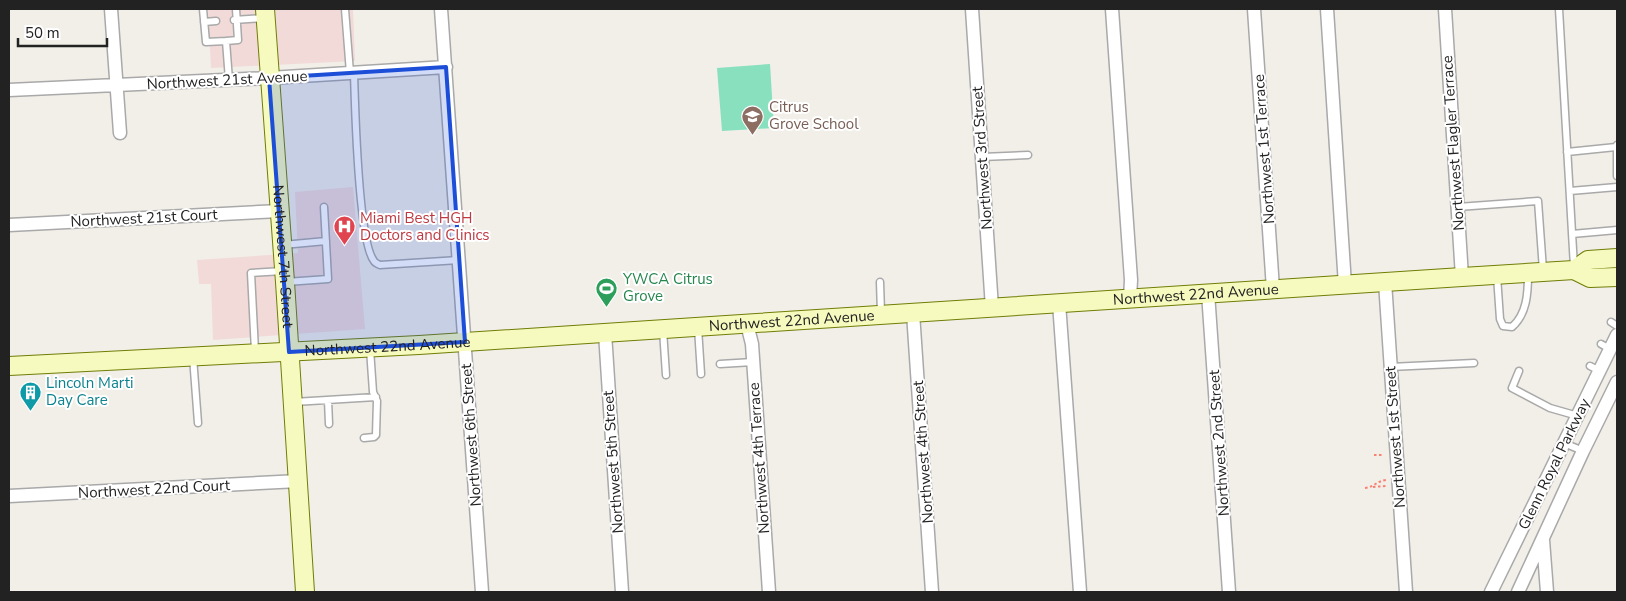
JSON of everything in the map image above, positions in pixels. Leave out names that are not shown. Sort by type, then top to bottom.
[{"type":"main road","name":"Northwest 7th Street","points":[[265,13],[299,481],[305,592]]},
{"type":"main road","name":"Northwest 22nd Avenue","points":[[1574,270],[1588,260],[1617,258]]},
{"type":"main road","name":"Northwest 22nd Avenue","points":[[9,366],[370,348],[1536,272],[1574,270],[1590,278],[1617,277]]},
{"type":"street","points":[[110,9],[120,133]]},
{"type":"street","name":"Northwest 6th Street","points":[[441,9],[482,592]]},
{"type":"street","name":"Northwest 3rd Street","points":[[972,9],[992,308]]},
{"type":"street","points":[[1112,9],[1131,280],[1130,298]]},
{"type":"street","name":"Northwest 1st Terrace","points":[[1254,9],[1273,289]]},
{"type":"street","points":[[1327,9],[1345,284]]},
{"type":"street","name":"Northwest Flagler Terrace","points":[[1445,9],[1462,277]]},
{"type":"street","name":"Northwest 21st Avenue","points":[[9,90],[269,78],[446,67]]},
{"type":"street","name":"Northwest 21st Court","points":[[9,225],[280,212]]},
{"type":"street","name":"Northwest 1st Street","points":[[1385,282],[1406,592]]},
{"type":"street","name":"Northwest 2nd Street","points":[[1208,293],[1229,592]]},
{"type":"street","points":[[1059,303],[1080,592]]},
{"type":"street","name":"Northwest 4th Street","points":[[912,313],[932,592]]},
{"type":"street","name":"Northwest 4th Terrace","points":[[747,324],[752,344],[769,592]]},
{"type":"street","name":"Northwest 5th Street","points":[[605,332],[622,592]]},
{"type":"street","name":"Glenn Royal Parkway","points":[[1491,592],[1578,416],[1595,369],[1612,342]]},
{"type":"street","name":"Glenn Royal Parkway","points":[[1518,592],[1617,382]]},
{"type":"street","name":"Northwest 22nd Court","points":[[9,496],[299,481]]},
{"type":"street","points":[[1543,537],[1547,592]]},
{"type":"lane","points":[[203,9],[206,42],[238,40],[235,20],[236,9]]},
{"type":"lane","points":[[345,9],[352,73],[360,190],[366,239],[373,260],[380,265],[459,260]]},
{"type":"lane","points":[[1559,9],[1574,270]]},
{"type":"lane","points":[[235,20],[265,13]]},
{"type":"lane","points":[[204,22],[216,22]]},
{"type":"lane","points":[[226,41],[229,80]]},
{"type":"lane","points":[[1568,152],[1617,146],[1617,176]]},
{"type":"lane","points":[[982,157],[1028,155]]},
{"type":"lane","points":[[1570,191],[1617,187]]},
{"type":"lane","points":[[1457,207],[1538,202],[1536,272],[1528,299],[1518,322],[1512,327],[1503,326],[1500,319],[1496,275]]},
{"type":"lane","points":[[256,354],[251,273],[328,279],[324,206]]},
{"type":"lane","points":[[1572,234],[1617,230]]},
{"type":"lane","points":[[282,245],[326,241]]},
{"type":"lane","points":[[880,282],[881,315]]},
{"type":"lane","points":[[698,327],[701,374]]},
{"type":"lane","points":[[663,329],[666,375]]},
{"type":"lane","points":[[364,438],[376,435],[377,401],[373,392],[370,348]]},
{"type":"lane","points":[[193,357],[198,423]]},
{"type":"lane","points":[[720,364],[753,362]]},
{"type":"lane","points":[[1390,368],[1474,363]]},
{"type":"lane","points":[[1519,371],[1512,388],[1550,408],[1578,416]]},
{"type":"lane","points":[[292,403],[376,397]]},
{"type":"lane","points":[[328,400],[329,424]]},
{"type":"lane","points":[[1564,443],[1583,451]]},
{"type":"path","points":[[1374,455],[1384,454]]},
{"type":"path","points":[[1373,487],[1380,481],[1386,480]]},
{"type":"path","points":[[1365,488],[1386,486]]},
{"type":"highlighted area","points":[[446,67],[465,342],[289,352],[269,78]]},
{"type":"shaded area","points":[[208,9],[353,9],[355,61],[211,68]]},
{"type":"shaded area","points":[[353,187],[365,329],[213,340],[211,284],[199,284],[197,260],[298,253],[295,192]]},
{"type":"green space","points":[[770,64],[774,128],[722,131],[717,68]]},
{"type":"place","name":"Citrus Grove School","points":[[753,135]]},
{"type":"place","name":"Miami Best HGH Doctors and Clinics","points":[[344,246]]},
{"type":"place","name":"YWCA Citrus Grove","points":[[607,307]]},
{"type":"place","name":"Lincoln Marti Day Care","points":[[30,411]]}]
